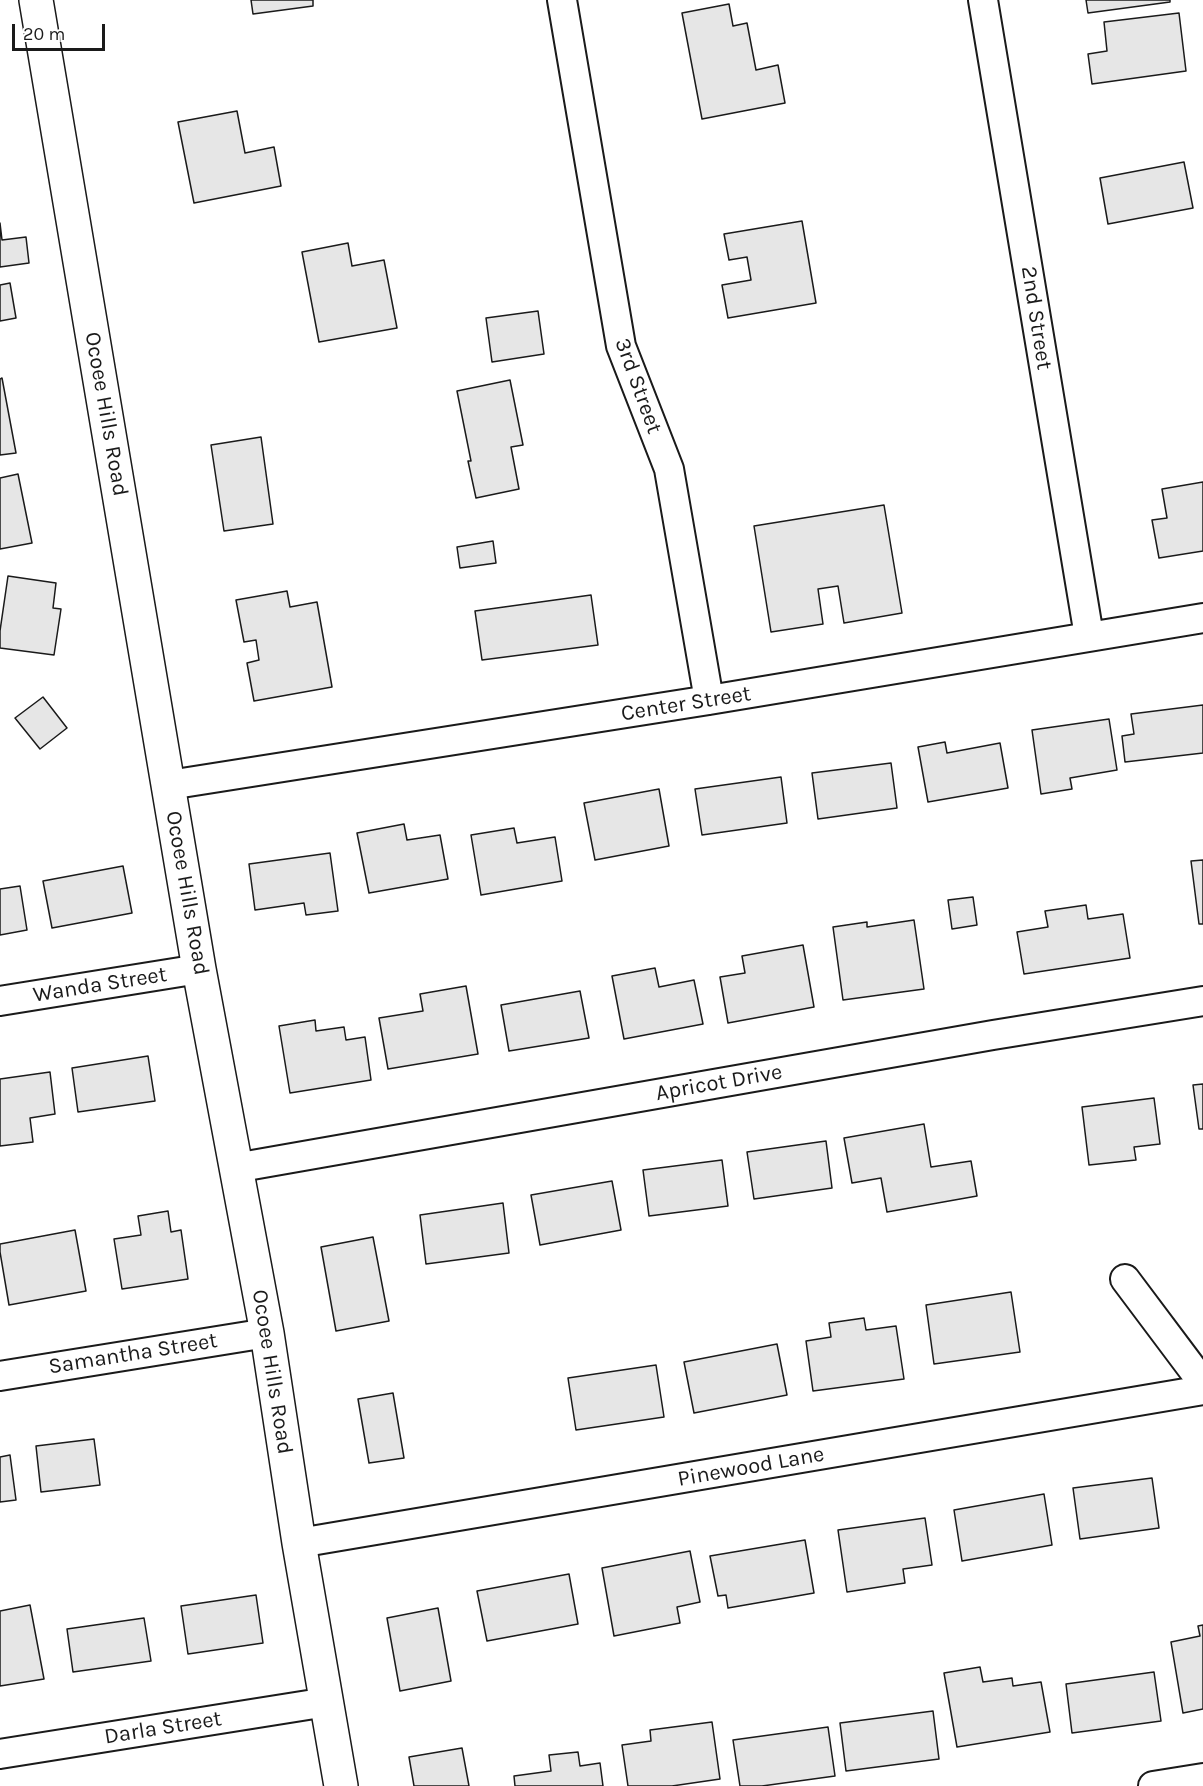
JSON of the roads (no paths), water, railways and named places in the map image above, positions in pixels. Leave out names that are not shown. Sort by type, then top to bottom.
[{"type":"street","name":"Ocoee Hills Road","points":[[36,0],[199,969],[267,1333],[299,1543],[341,1786]]},
{"type":"street","name":"3rd Street","points":[[562,0],[621,346],[669,469],[709,700]]},
{"type":"street","name":"2nd Street","points":[[983,0],[1089,636]]},
{"type":"street","name":"Center Street","points":[[169,785],[709,700],[1203,618]]},
{"type":"street","name":"Wanda Street","points":[[0,1001],[199,969]]},
{"type":"street","name":"Apricot Drive","points":[[235,1168],[981,1037],[1203,1001]]},
{"type":"street","points":[[1125,1279],[1203,1383]]},
{"type":"street","name":"Samantha Street","points":[[0,1376],[267,1333]]},
{"type":"street","name":"Pinewood Lane","points":[[299,1543],[1203,1390]]},
{"type":"street","name":"Darla Street","points":[[0,1754],[327,1702]]},
{"type":"street","points":[[1153,1786],[1203,1778]]}]
